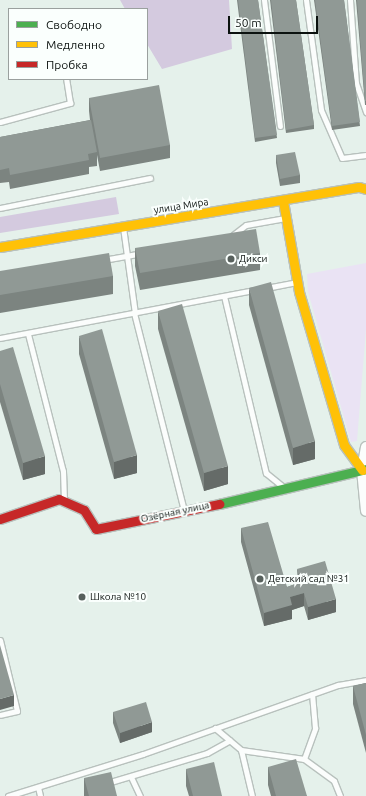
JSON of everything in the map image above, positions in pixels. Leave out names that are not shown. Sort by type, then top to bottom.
[{"type":"street","name":"улица Мира","points":[[0,247],[283,201],[359,187],[366,189]]},
{"type":"street","points":[[283,201],[297,282],[344,444],[364,469]]},
{"type":"street","points":[[366,447],[364,469],[366,511]]},
{"type":"street","name":"Озёрная улица","points":[[0,519],[59,500],[84,510],[96,529],[184,511],[364,469]]},
{"type":"lane","points":[[264,0],[280,126]]},
{"type":"lane","points":[[306,0],[321,110],[342,158],[366,155]]},
{"type":"lane","points":[[350,0],[356,84],[366,112]]},
{"type":"lane","points":[[0,122],[70,103],[66,80]]},
{"type":"lane","points":[[0,208],[150,178]]},
{"type":"lane","points":[[227,236],[234,235],[246,225],[286,218]]},
{"type":"lane","points":[[123,227],[135,313],[184,511]]},
{"type":"lane","points":[[96,262],[150,251]]},
{"type":"lane","points":[[0,338],[28,334],[297,282]]},
{"type":"lane","points":[[224,296],[266,472],[285,488]]},
{"type":"lane","points":[[28,334],[63,471],[64,502]]},
{"type":"lane","points":[[0,640],[17,711],[0,716]]},
{"type":"lane","points":[[9,796],[216,728],[338,685],[366,680]]},
{"type":"lane","points":[[304,759],[315,728],[312,694]]},
{"type":"lane","points":[[216,728],[241,750],[304,759],[334,781],[340,796]]},
{"type":"lane","points":[[103,780],[109,783],[208,754],[230,740]]},
{"type":"lane","points":[[241,750],[252,796]]},
{"type":"lane","points":[[85,772],[97,778]]},
{"type":"lane","points":[[131,777],[140,796]]},
{"type":"lane","points":[[38,787],[40,796]]},
{"type":"shaded area","points":[[120,0],[229,0],[232,49],[162,69],[148,46],[148,8],[124,8]]},
{"type":"shaded area","points":[[116,197],[119,214],[0,233],[0,217]]},
{"type":"shaded area","points":[[366,263],[366,329],[357,441],[351,442],[308,292],[307,274]]},
{"type":"building","points":[[238,0],[258,0],[277,135],[255,138]]},
{"type":"building","points":[[271,0],[296,0],[314,125],[286,130]]},
{"type":"building","points":[[315,0],[344,0],[360,122],[332,126]]},
{"type":"building","points":[[357,0],[366,0],[366,101],[365,101]]},
{"type":"building","points":[[159,85],[170,145],[100,158],[89,98]]},
{"type":"building","points":[[91,120],[97,152],[88,154],[89,160],[10,175],[9,168],[0,170],[0,137]]},
{"type":"building","points":[[295,152],[300,175],[280,179],[276,155]]},
{"type":"building","points":[[256,229],[260,253],[140,273],[135,248]]},
{"type":"building","points":[[109,253],[113,276],[0,295],[0,271]]},
{"type":"building","points":[[271,282],[315,441],[293,448],[249,288]]},
{"type":"building","points":[[182,304],[228,466],[204,473],[158,311]]},
{"type":"building","points":[[102,329],[137,455],[114,462],[79,336]]},
{"type":"building","points":[[13,347],[45,456],[23,463],[0,384],[0,351]]},
{"type":"building","points":[[268,522],[287,587],[301,582],[297,569],[325,561],[336,599],[308,607],[304,593],[290,597],[292,605],[264,613],[241,528]]},
{"type":"building","points":[[0,645],[14,695],[0,699]]},
{"type":"building","points":[[366,683],[366,735],[353,686]]},
{"type":"building","points":[[146,702],[152,722],[120,733],[113,712]]},
{"type":"building","points":[[296,759],[307,796],[276,796],[268,767]]},
{"type":"building","points":[[214,762],[222,796],[193,796],[186,769]]},
{"type":"building","points":[[111,772],[117,796],[89,796],[84,778]]},
{"type":"traffic: fast","points":[[219,504],[366,469]]},
{"type":"traffic: slow","points":[[0,247],[359,187],[366,189]]},
{"type":"traffic: slow","points":[[283,201],[299,292],[344,445],[362,470]]},
{"type":"traffic: jam","points":[[0,519],[59,499],[84,510],[96,529],[219,504]]},
{"type":"place","name":"Дикси","points":[[231,259]]},
{"type":"place","name":"Детский сад №31","points":[[260,579]]},
{"type":"place","name":"Школа №10","points":[[82,597]]}]
